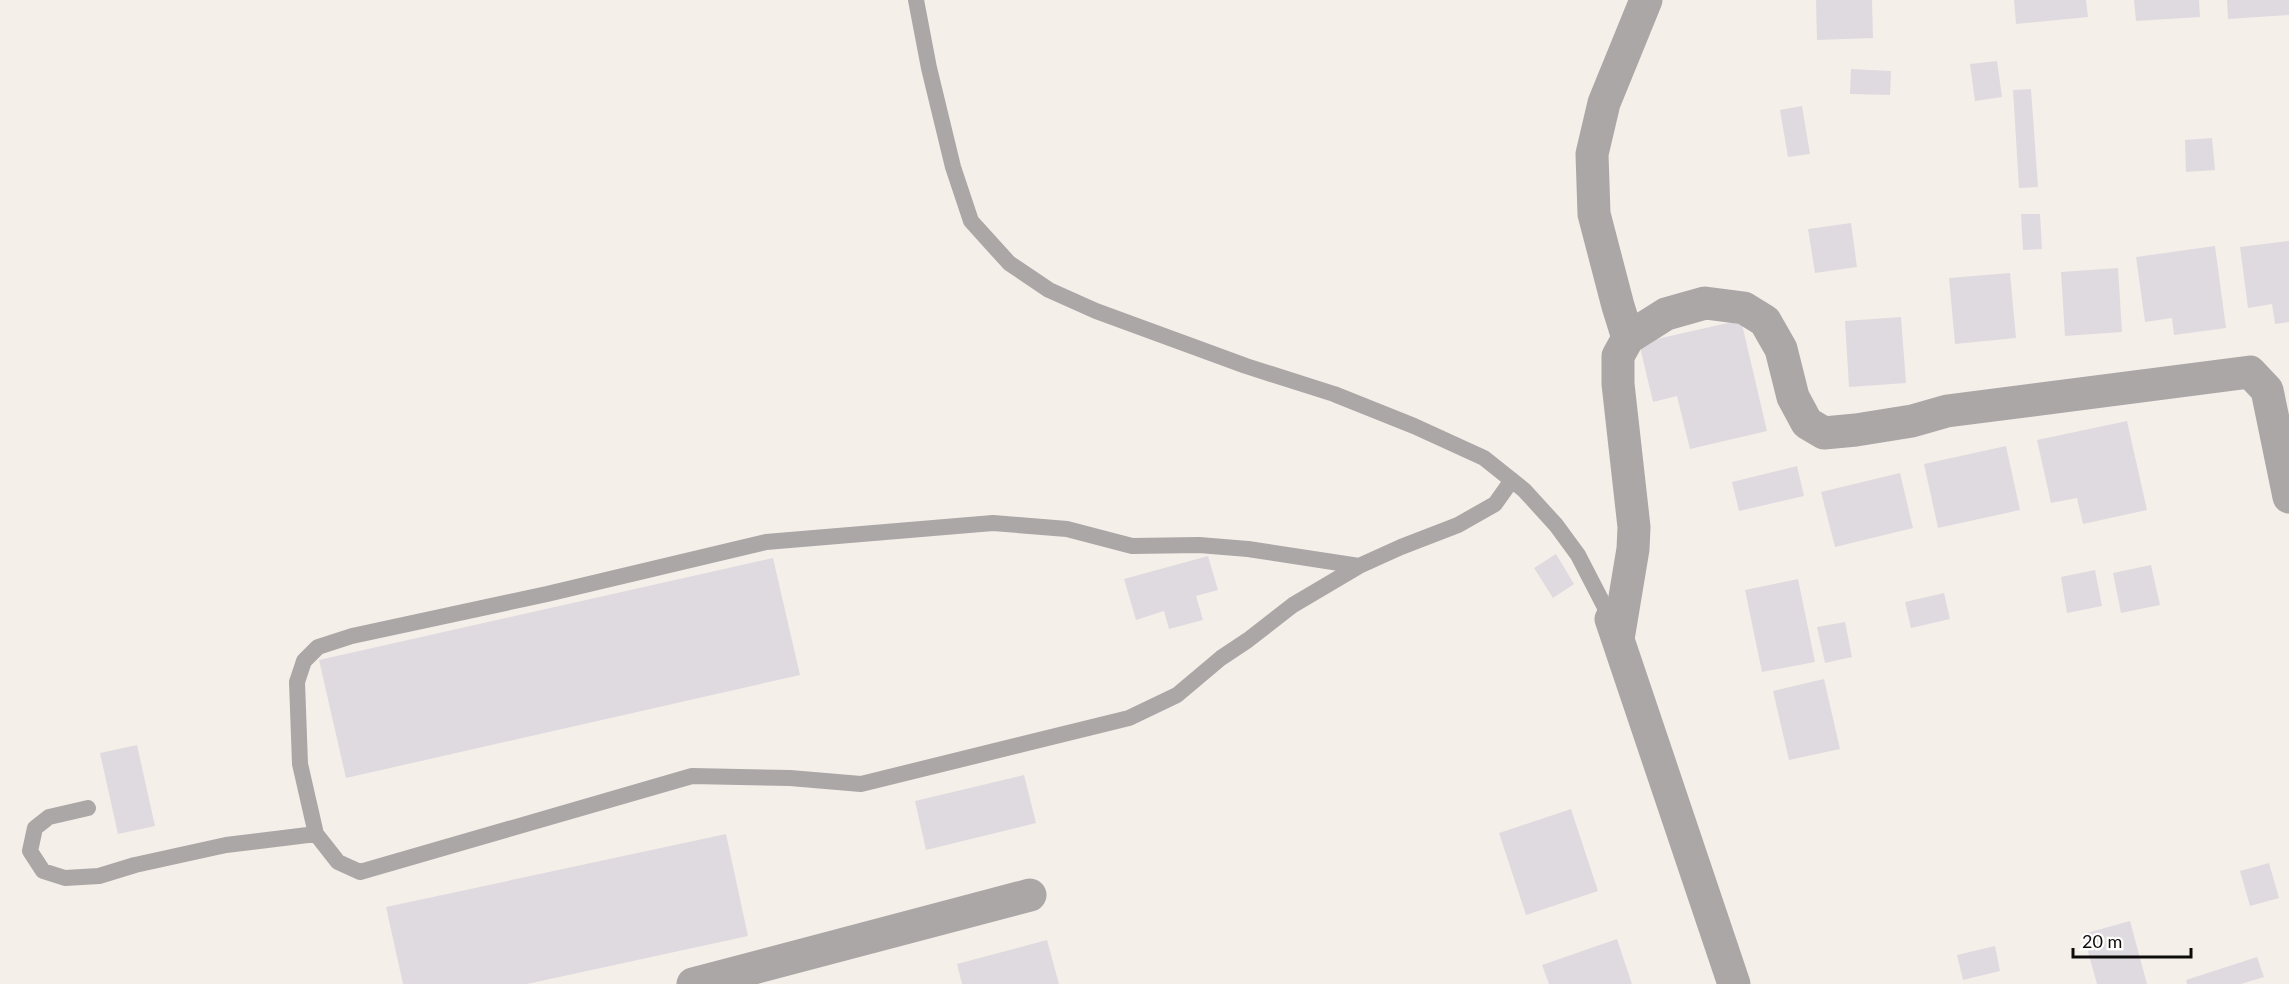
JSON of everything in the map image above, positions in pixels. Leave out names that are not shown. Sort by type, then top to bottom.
[{"type":"street","points":[[1629,338],[1618,306],[1594,214],[1592,154],[1604,103],[1646,0]]},
{"type":"street","points":[[1734,984],[1614,628],[1633,549],[1634,527],[1618,384],[1618,356],[1629,338],[1666,314],[1705,303],[1744,308],[1765,321],[1781,350],[1792,397],[1807,423],[1824,433],[1912,421],[1947,411],[2250,372],[2267,390],[2289,497]]},
{"type":"street","points":[[693,984],[1030,895]]},
{"type":"lane","points":[[916,0],[929,68],[953,167],[971,221],[1009,263],[1049,290],[1096,311],[1246,366],[1334,394],[1414,426],[1484,458],[1512,480],[1557,525],[1578,555],[1614,628]]},
{"type":"lane","points":[[1359,566],[1248,549],[1199,545],[1132,546],[1067,529],[993,523],[766,542],[547,594],[352,636],[318,647],[304,661],[297,682],[300,764],[316,834],[338,862],[360,872],[692,776],[790,778],[861,784],[1129,718],[1177,695],[1221,657],[1248,640],[1293,605],[1359,566],[1458,525],[1495,504],[1512,480]]},
{"type":"lane","points":[[88,808],[49,817],[35,828],[30,851],[43,872],[66,878],[99,876],[135,865],[226,845],[316,834]]},
{"type":"building","points":[[1816,0],[1872,0],[1873,38],[1817,40]]},
{"type":"building","points":[[2014,0],[2086,0],[2088,17],[2016,24]]},
{"type":"building","points":[[2134,0],[2199,0],[2200,17],[2136,21]]},
{"type":"building","points":[[2227,0],[2289,0],[2289,15],[2228,19]]},
{"type":"building","points":[[1997,61],[2002,97],[1975,101],[1970,64]]},
{"type":"building","points":[[1851,69],[1891,71],[1890,95],[1850,94]]},
{"type":"building","points":[[2031,89],[2038,187],[2019,188],[2013,90]]},
{"type":"building","points":[[1802,106],[1810,154],[1788,157],[1780,110]]},
{"type":"building","points":[[2212,138],[2215,170],[2186,172],[2185,140]]},
{"type":"building","points":[[2021,214],[2040,214],[2042,249],[2023,250]]},
{"type":"building","points":[[1851,223],[1857,267],[1815,273],[1808,229]]},
{"type":"building","points":[[2289,241],[2289,322],[2275,324],[2272,304],[2248,308],[2240,247]]},
{"type":"building","points":[[2215,246],[2226,328],[2174,335],[2172,318],[2145,322],[2136,257]]},
{"type":"building","points":[[2118,268],[2122,332],[2065,336],[2061,272]]},
{"type":"building","points":[[2010,273],[2016,338],[1955,344],[1949,278]]},
{"type":"building","points":[[1901,317],[1906,383],[1849,387],[1845,321]]},
{"type":"building","points":[[1741,320],[1767,431],[1690,449],[1677,396],[1653,402],[1639,343]]},
{"type":"building","points":[[2127,421],[2147,510],[2083,524],[2077,498],[2051,503],[2037,440]]},
{"type":"building","points":[[2006,446],[2020,510],[1938,528],[1924,464]]},
{"type":"building","points":[[1797,466],[1804,496],[1739,511],[1732,482]]},
{"type":"building","points":[[1900,473],[1913,528],[1835,547],[1821,492]]},
{"type":"building","points":[[1556,554],[1574,584],[1553,598],[1534,568]]},
{"type":"building","points":[[1208,556],[1218,590],[1196,596],[1203,620],[1169,629],[1164,611],[1136,620],[1124,579]]},
{"type":"building","points":[[773,558],[800,675],[346,778],[319,660]]},
{"type":"building","points":[[2151,565],[2160,605],[2121,613],[2113,573]]},
{"type":"building","points":[[2095,570],[2102,606],[2067,613],[2061,577]]},
{"type":"building","points":[[1798,579],[1815,662],[1762,672],[1745,590]]},
{"type":"building","points":[[1944,593],[1950,619],[1911,628],[1905,602]]},
{"type":"building","points":[[1845,622],[1852,657],[1825,663],[1817,627]]},
{"type":"building","points":[[1824,679],[1840,749],[1789,760],[1773,691]]},
{"type":"building","points":[[137,745],[155,826],[118,834],[100,753]]},
{"type":"building","points":[[1024,775],[1036,823],[926,850],[915,801]]},
{"type":"building","points":[[1571,809],[1598,891],[1526,915],[1499,833]]},
{"type":"building","points":[[726,834],[748,936],[527,984],[403,984],[386,907]]},
{"type":"building","points":[[2269,863],[2279,898],[2250,906],[2240,871]]},
{"type":"building","points":[[2130,921],[2147,984],[2097,984],[2083,934]]},
{"type":"building","points":[[1617,939],[1632,984],[1549,984],[1542,965]]},
{"type":"building","points":[[1047,940],[1059,984],[962,984],[957,964]]},
{"type":"building","points":[[1995,946],[2000,971],[1963,980],[1957,955]]},
{"type":"building","points":[[2257,957],[2264,977],[2241,984],[2187,984],[2186,980]]}]
